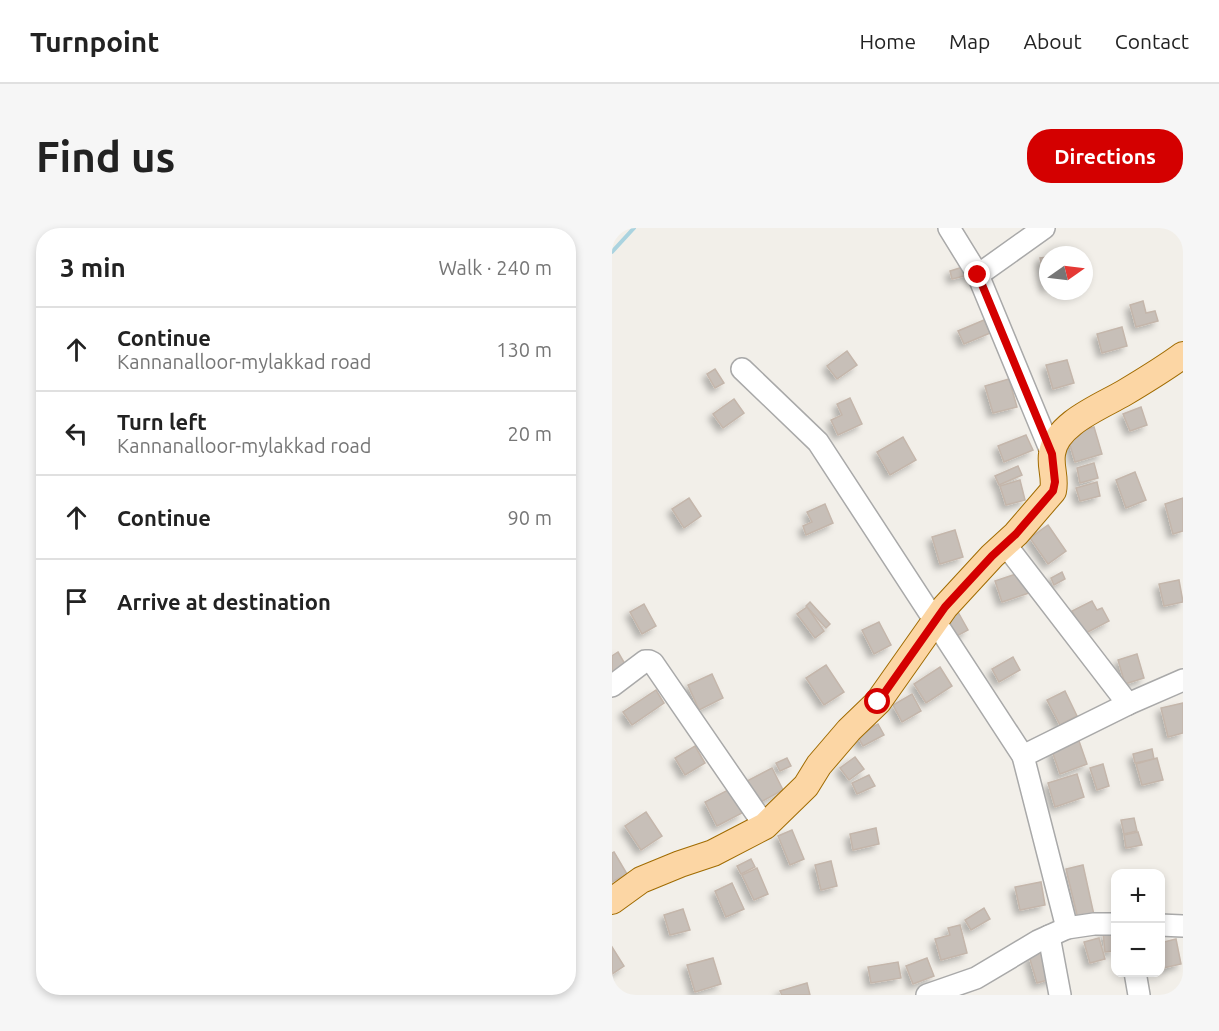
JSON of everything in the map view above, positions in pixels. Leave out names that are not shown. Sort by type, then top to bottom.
[{"type":"main road","points":[[612,901],[641,880],[713,853],[765,826],[806,786],[819,765],[849,730],[878,702],[935,621],[960,590],[1016,534],[1053,491],[1055,482],[1052,454],[1067,428],[1080,417],[1164,369],[1183,355]]},
{"type":"street","points":[[949,228],[978,275],[1052,454]]},
{"type":"street","points":[[978,275],[1044,228]]},
{"type":"street","points":[[742,369],[818,442],[1023,756],[1058,932],[1060,995]]},
{"type":"street","points":[[1005,544],[1128,704]]},
{"type":"street","points":[[612,686],[645,661],[653,663],[765,826]]},
{"type":"street","points":[[1023,756],[1128,704],[1183,680]]},
{"type":"street","points":[[927,995],[976,978],[1058,932],[1094,924],[1111,924]]},
{"type":"street","points":[[1165,925],[1183,926]]},
{"type":"street","points":[[1136,977],[1139,995]]},
{"type":"building","points":[[969,265],[972,274],[952,279],[950,271]]},
{"type":"building","points":[[1143,301],[1146,313],[1155,311],[1158,321],[1136,327],[1130,305]]},
{"type":"building","points":[[984,320],[990,333],[964,344],[958,331]]},
{"type":"building","points":[[1122,327],[1127,346],[1102,353],[1097,334]]},
{"type":"building","points":[[847,351],[857,365],[837,379],[827,366]]},
{"type":"building","points":[[1067,360],[1074,383],[1053,389],[1046,365]]},
{"type":"building","points":[[715,369],[724,383],[715,388],[707,374]]},
{"type":"building","points":[[1009,379],[1017,407],[993,413],[985,386]]},
{"type":"building","points":[[850,398],[862,424],[838,435],[831,420],[842,415],[837,404]]},
{"type":"building","points":[[734,399],[744,413],[723,428],[713,414]]},
{"type":"building","points":[[1141,407],[1147,425],[1130,431],[1123,414]]},
{"type":"building","points":[[1094,427],[1102,454],[1075,462],[1067,435]]},
{"type":"building","points":[[1026,435],[1033,450],[1004,462],[998,446]]},
{"type":"building","points":[[903,437],[916,460],[890,475],[877,452]]},
{"type":"building","points":[[1094,463],[1098,478],[1080,483],[1077,468]]},
{"type":"building","points":[[1018,466],[1022,475],[999,485],[995,476]]},
{"type":"building","points":[[1135,472],[1146,500],[1126,508],[1116,480]]},
{"type":"building","points":[[1020,480],[1025,500],[1006,505],[1000,486]]},
{"type":"building","points":[[1097,482],[1100,496],[1080,501],[1076,488]]},
{"type":"building","points":[[689,498],[701,516],[684,528],[672,509]]},
{"type":"building","points":[[1183,498],[1183,531],[1173,534],[1165,504]]},
{"type":"building","points":[[825,504],[833,523],[806,535],[803,526],[812,522],[807,512]]},
{"type":"building","points":[[1048,525],[1066,551],[1048,564],[1030,538]]},
{"type":"building","points":[[955,530],[963,557],[940,564],[932,537]]},
{"type":"building","points":[[1022,572],[1029,593],[1002,602],[995,581]]},
{"type":"building","points":[[1062,572],[1065,579],[1054,585],[1051,578]]},
{"type":"building","points":[[1179,580],[1183,602],[1164,606],[1159,584]]},
{"type":"building","points":[[1092,601],[1097,610],[1102,608],[1109,621],[1084,634],[1072,611]]},
{"type":"building","points":[[810,602],[830,624],[826,628],[806,606]]},
{"type":"building","points":[[644,604],[656,626],[642,634],[630,612]]},
{"type":"building","points":[[807,607],[824,631],[815,638],[797,614]]},
{"type":"building","points":[[958,612],[968,630],[953,638],[943,621]]},
{"type":"building","points":[[879,622],[891,645],[874,654],[862,630]]},
{"type":"building","points":[[618,652],[625,664],[612,673],[612,656]]},
{"type":"building","points":[[1137,654],[1144,678],[1125,684],[1118,660]]},
{"type":"building","points":[[1013,657],[1020,670],[999,682],[992,669]]},
{"type":"building","points":[[826,665],[844,692],[824,705],[806,678]]},
{"type":"building","points":[[940,667],[952,686],[926,703],[914,684]]},
{"type":"building","points":[[712,674],[723,698],[699,710],[688,685]]},
{"type":"building","points":[[656,690],[664,703],[632,725],[623,712]]},
{"type":"building","points":[[1065,691],[1077,716],[1060,725],[1047,700]]},
{"type":"building","points":[[912,694],[921,711],[902,722],[893,705]]},
{"type":"building","points":[[1183,703],[1183,733],[1168,737],[1161,708]]},
{"type":"building","points":[[878,724],[884,735],[863,746],[857,735]]},
{"type":"building","points":[[1079,741],[1087,764],[1060,774],[1052,751]]},
{"type":"building","points":[[695,746],[705,763],[685,775],[675,758]]},
{"type":"building","points":[[1152,749],[1154,759],[1135,763],[1133,754]]},
{"type":"building","points":[[855,757],[864,769],[849,780],[840,768]]},
{"type":"building","points":[[787,758],[791,766],[780,771],[776,763]]},
{"type":"building","points":[[1157,758],[1163,780],[1142,785],[1136,764]]},
{"type":"building","points":[[1103,764],[1109,786],[1097,790],[1090,768]]},
{"type":"building","points":[[772,768],[783,790],[759,803],[747,781]]},
{"type":"building","points":[[1077,774],[1084,797],[1055,807],[1048,783]]},
{"type":"building","points":[[869,775],[875,786],[857,794],[852,783]]},
{"type":"building","points":[[730,789],[742,813],[717,826],[705,802]]},
{"type":"building","points":[[646,812],[662,836],[641,850],[625,826]]},
{"type":"building","points":[[1134,818],[1137,831],[1124,834],[1121,820]]},
{"type":"building","points":[[876,828],[879,844],[853,850],[850,834]]},
{"type":"building","points":[[792,830],[804,859],[790,865],[778,836]]},
{"type":"building","points":[[1138,832],[1142,845],[1126,848],[1124,835]]},
{"type":"building","points":[[614,852],[627,874],[612,882],[612,853]]},
{"type":"building","points":[[751,859],[755,867],[741,874],[737,866]]},
{"type":"building","points":[[831,861],[837,886],[821,890],[815,865]]},
{"type":"building","points":[[1083,865],[1094,915],[1078,919],[1066,869]]},
{"type":"building","points":[[757,868],[768,894],[754,900],[742,875]]},
{"type":"building","points":[[1041,882],[1045,905],[1020,910],[1015,887]]},
{"type":"building","points":[[732,883],[744,909],[726,917],[715,891]]},
{"type":"building","points":[[984,908],[990,919],[971,930],[965,920]]},
{"type":"building","points":[[683,909],[690,930],[670,935],[664,915]]},
{"type":"building","points":[[960,925],[967,953],[941,960],[935,939],[950,935],[948,928]]},
{"type":"building","points":[[1111,932],[1111,951],[1105,952],[1103,933]]},
{"type":"building","points":[[1099,938],[1105,959],[1090,963],[1084,942]]},
{"type":"building","points":[[1176,939],[1181,964],[1165,968],[1165,942]]},
{"type":"building","points":[[612,947],[624,966],[612,974]]},
{"type":"building","points":[[1050,950],[1058,977],[1037,983],[1029,956]]},
{"type":"building","points":[[713,958],[721,984],[695,992],[687,965]]},
{"type":"building","points":[[927,958],[934,976],[913,984],[906,966]]},
{"type":"building","points":[[898,962],[901,978],[871,983],[868,967]]},
{"type":"building","points":[[807,983],[810,995],[782,995],[780,991]]},
{"type":"waterway","points":[[612,252],[634,228]]},
{"type":"route","points":[[878,702],[945,607],[992,556],[1016,534],[1053,491],[1055,482],[1052,454],[978,275]]}]
